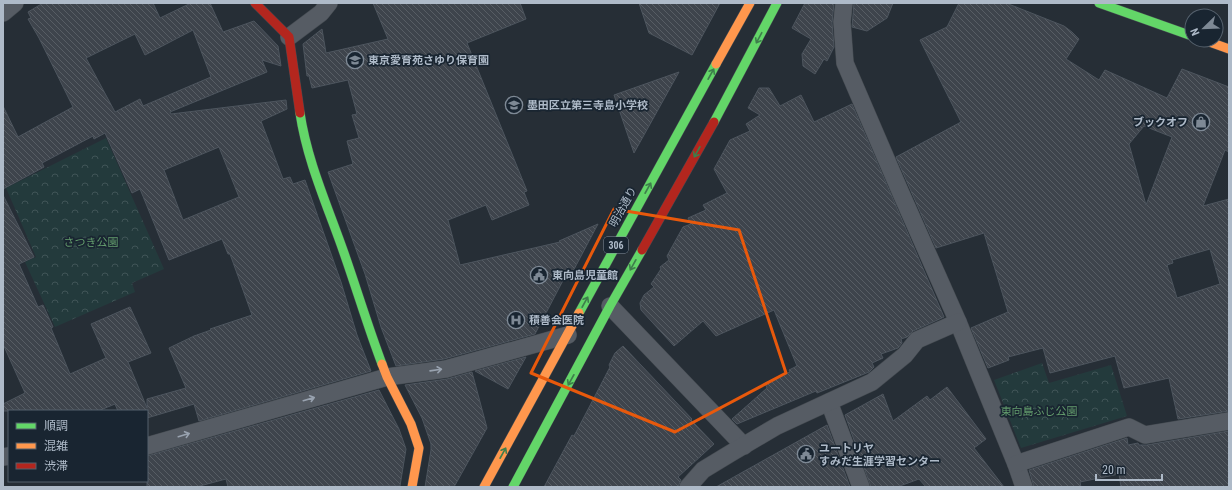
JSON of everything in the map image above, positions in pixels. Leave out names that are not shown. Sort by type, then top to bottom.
[{"type":"main road","points":[[255,3],[289,37],[300,118],[310,158],[353,278],[369,331],[388,377],[411,424],[419,448],[412,487]]},
{"type":"main road","name":"明治通り","points":[[484,487],[750,3]]},
{"type":"main road","name":"306","points":[[513,487],[610,306],[720,111],[777,3]]},
{"type":"main road","points":[[1099,3],[1184,33]]},
{"type":"street","points":[[3,13],[15,3]]},
{"type":"street","points":[[289,37],[321,14],[329,3]]},
{"type":"street","points":[[844,3],[842,22],[845,63],[958,322],[1024,487]]},
{"type":"street","points":[[610,306],[744,446]]},
{"type":"street","points":[[688,487],[703,470],[777,426],[872,382],[905,355],[917,340],[958,322]]},
{"type":"street","points":[[148,446],[388,377],[446,369],[568,335]]},
{"type":"street","points":[[829,402],[862,487]]},
{"type":"street","points":[[1016,464],[1129,427],[1144,435],[1229,422]]},
{"type":"highlighted area","points":[[614,209],[739,230],[786,373],[675,432],[531,373]]},
{"type":"green space","name":"さつき公園","points":[[106,138],[164,269],[132,283],[135,292],[55,327],[25,262],[36,257],[6,188]]},
{"type":"green space","name":"東向島ふじ公園","points":[[1042,363],[1049,383],[1111,365],[1127,416],[1021,448],[994,380]]},
{"type":"building","points":[[43,3],[153,3],[160,18],[191,3],[210,3],[223,32],[254,21],[278,46],[281,66],[262,60],[267,72],[170,112],[171,114],[286,100],[287,109],[261,121],[283,179],[290,177],[293,184],[305,180],[341,282],[357,335],[371,371],[199,421],[194,404],[148,418],[148,410],[118,410],[115,404],[100,410],[3,411],[3,404],[25,393],[3,344],[3,195],[34,257],[19,264],[38,307],[43,305],[53,327],[51,328],[70,374],[106,358],[91,324],[130,307],[151,353],[128,362],[147,408],[147,399],[186,388],[169,348],[211,330],[210,329],[252,315],[230,254],[228,254],[222,239],[169,260],[140,189],[132,193],[105,133],[94,139],[93,136],[42,163],[44,167],[3,189],[3,106],[18,137],[73,107],[28,19],[31,18],[28,12]],"holes":[[[193,30],[211,77],[143,106],[140,99],[115,112],[86,58],[135,34],[145,55]],[[219,147],[239,197],[183,220],[164,170]]]},
{"type":"building","points":[[373,3],[520,3],[526,19],[467,43],[527,191],[524,192],[529,205],[492,220],[486,205],[448,220],[460,265],[560,242],[559,241],[598,224],[571,275],[569,269],[535,334],[444,359],[396,366],[381,327],[365,274],[328,172],[353,164],[347,141],[359,138],[352,115],[357,114],[348,80],[312,88],[309,76],[307,76],[303,44],[322,29],[326,53],[388,39]]},
{"type":"building","points":[[639,3],[720,3],[692,55],[649,33]]},
{"type":"building","points":[[805,3],[834,3],[832,23],[834,47],[827,61],[824,59],[815,74],[803,66],[802,54],[811,39],[792,28]]},
{"type":"building","points":[[854,3],[893,3],[887,18],[867,31],[852,27]]},
{"type":"building","points":[[959,3],[1006,3],[1064,26],[1072,32],[1079,39],[1066,59],[1099,80],[1105,70],[1167,98],[1182,69],[1229,87],[1229,152],[1225,150],[1203,206],[1229,199],[1229,411],[1178,419],[1169,378],[1124,388],[1115,356],[1050,373],[1043,348],[1008,357],[1009,360],[988,368],[971,328],[1008,312],[984,233],[936,248],[896,157],[961,122],[920,40],[947,27]],"holes":[[[1144,126],[1172,137],[1146,205],[1129,144]],[[1210,249],[1220,284],[1177,298],[1167,265],[1173,263],[1172,260]]]},
{"type":"building","points":[[679,72],[634,153],[614,95]]},
{"type":"building","points":[[759,88],[769,88],[780,106],[801,95],[814,122],[852,104],[944,317],[913,331],[907,337],[901,339],[902,343],[898,348],[881,354],[883,358],[872,363],[874,367],[869,372],[817,393],[816,391],[737,424],[732,419],[767,388],[765,383],[790,372],[789,370],[797,366],[774,310],[716,336],[703,321],[674,346],[641,310],[640,303],[644,295],[654,287],[651,284],[661,269],[660,267],[669,260],[667,256],[683,227],[691,224],[688,218],[706,210],[703,205],[727,193],[714,169],[730,140],[750,131],[746,124],[760,115],[748,108]]},
{"type":"building","points":[[623,346],[714,444],[678,477],[681,480],[678,487],[544,487],[572,435],[574,436],[610,367],[609,365],[615,353]]},
{"type":"building","points":[[526,357],[508,389],[475,371]]},
{"type":"building","points":[[472,372],[487,428],[454,487],[425,487],[431,444],[422,418],[405,385],[447,379]]},
{"type":"building","points":[[947,387],[986,439],[974,448],[1004,487],[926,487],[919,479],[897,487],[871,487],[845,415],[883,394],[893,421],[927,396],[930,400]]},
{"type":"building","points":[[379,390],[399,429],[406,449],[400,486],[228,487],[226,479],[196,487],[147,487],[148,456]]},
{"type":"building","name":"ユートリヤ すみだ生涯学習センター","points":[[827,425],[850,487],[716,487]]},
{"type":"building","points":[[1229,431],[1229,487],[1121,487],[1119,474],[1080,482],[1081,487],[1034,487],[1029,470],[1127,438],[1128,445],[1138,443],[1139,445],[1147,445]]},
{"type":"traffic: fast","points":[[714,122],[777,3]]},
{"type":"traffic: fast","points":[[1099,3],[1184,33]]},
{"type":"traffic: fast","points":[[579,313],[716,64]]},
{"type":"traffic: fast","points":[[300,113],[303,131],[313,166],[382,364]]},
{"type":"traffic: fast","points":[[513,487],[610,306],[642,250]]},
{"type":"traffic: slow","points":[[716,64],[750,3]]},
{"type":"traffic: slow","points":[[1224,47],[1229,49]]},
{"type":"traffic: slow","points":[[484,487],[579,313]]},
{"type":"traffic: slow","points":[[382,364],[411,424],[419,448],[412,487]]},
{"type":"traffic: jam","points":[[255,3],[289,37],[300,113]]},
{"type":"traffic: jam","points":[[642,250],[714,122]]},
{"type":"place","name":"東京愛育苑さゆり保育園","points":[[355,60]]},
{"type":"place","name":"墨田区立第三寺島小学校","points":[[514,105]]},
{"type":"place","name":"ブックオフ","points":[[1201,122]]},
{"type":"place","name":"東向島児童館","points":[[539,275]]},
{"type":"place","name":"積善会医院","points":[[516,320]]},
{"type":"place","name":"ユートリヤ すみだ生涯学習センター","points":[[806,454]]}]
